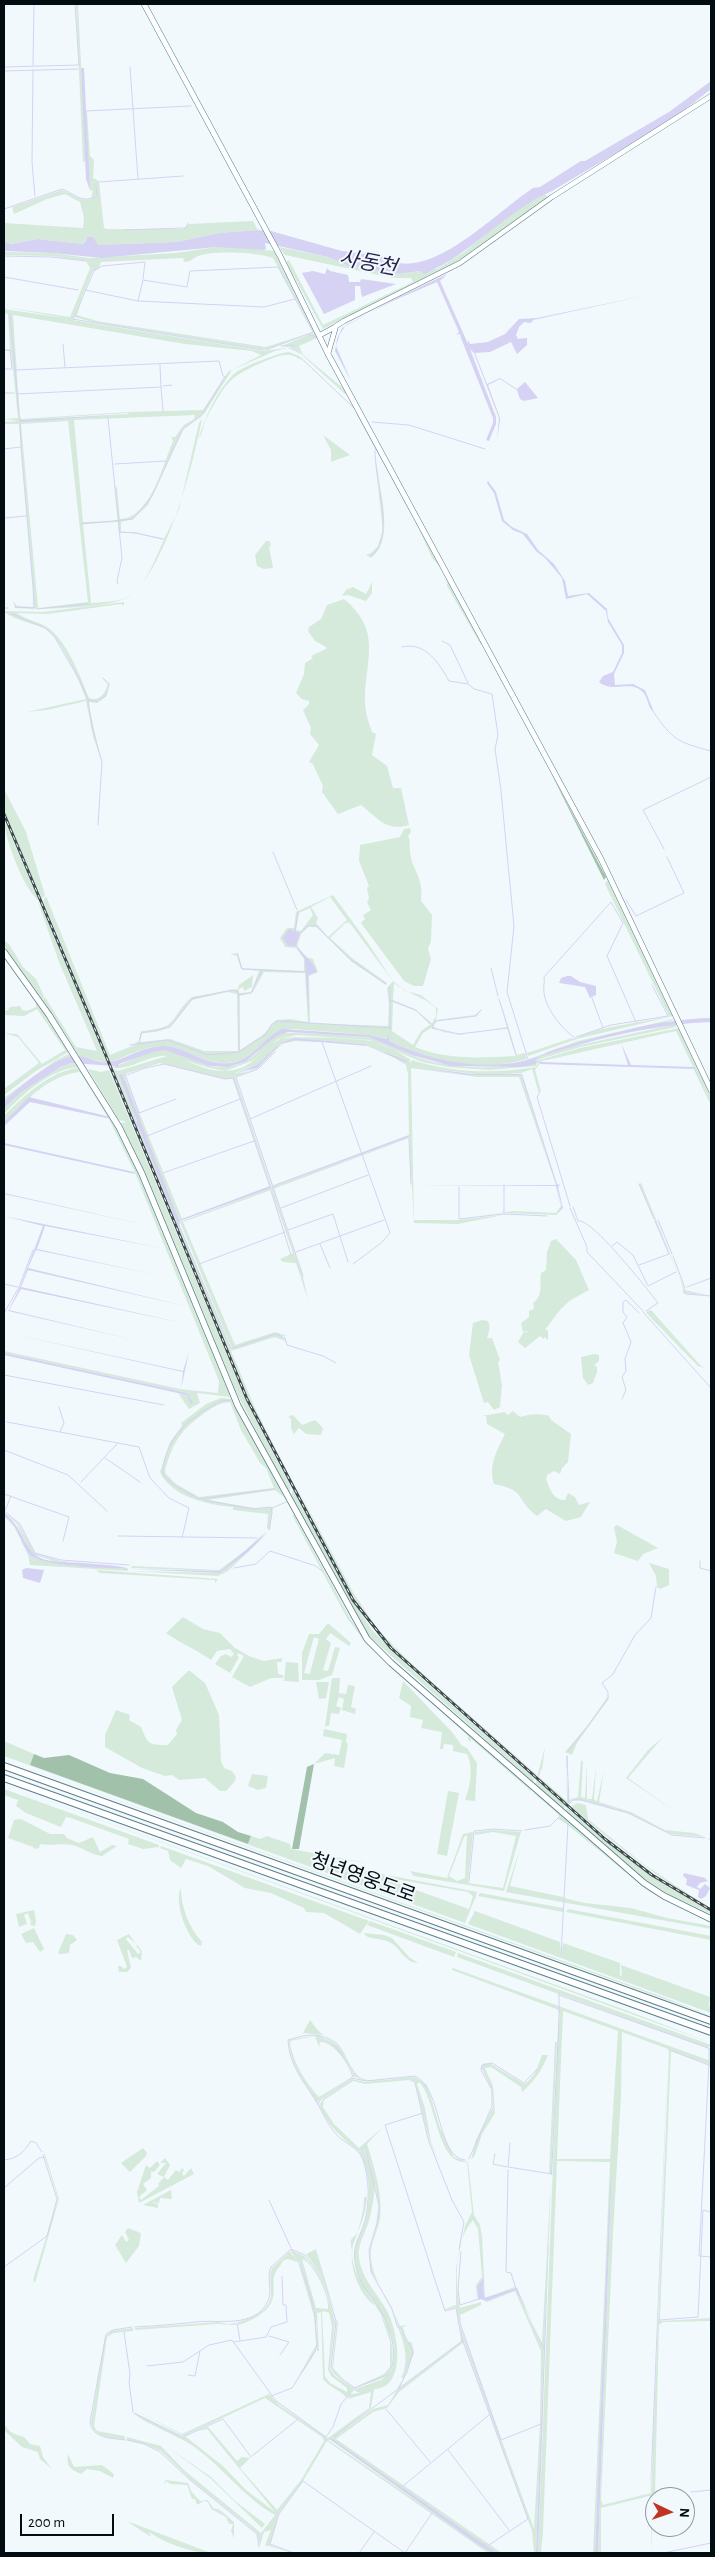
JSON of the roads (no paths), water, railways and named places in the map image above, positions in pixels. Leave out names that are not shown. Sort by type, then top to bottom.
[{"type":"highway","name":"청년영웅도로","points":[[4,1766],[711,2021]]},
{"type":"highway","name":"청년영웅도로","points":[[4,1778],[711,2032]]},
{"type":"main road","points":[[144,4],[266,229],[328,354],[601,859],[711,1090]]},
{"type":"main road","points":[[4,952],[82,1066],[115,1119],[132,1153],[238,1406],[367,1639],[391,1663],[644,1883],[664,1896],[711,1919]]},
{"type":"street","points":[[320,335],[460,263],[554,196],[711,96]]},
{"type":"street","points":[[328,354],[330,339],[336,326]]},
{"type":"water","points":[[81,68],[84,68],[90,190],[86,179]]},
{"type":"water","name":"사동천","points":[[711,81],[711,89],[673,119],[518,210],[458,256],[424,274],[420,271],[399,274],[349,266],[328,257],[265,243],[266,249],[263,250],[217,247],[101,258],[54,253],[4,251],[4,242],[11,244],[37,239],[83,244],[88,237],[93,237],[98,245],[177,242],[219,233],[258,230],[271,231],[342,251],[391,257],[399,263],[416,263],[433,257],[469,237],[533,188],[540,187],[581,161],[585,161],[669,112]]},
{"type":"water","points":[[327,268],[330,271],[348,275],[349,282],[360,282],[361,279],[396,284],[362,297],[360,286],[355,286],[355,300],[324,314],[302,273],[313,271],[325,274]]},
{"type":"water","points":[[447,274],[440,281],[468,344],[468,340],[470,344],[488,342],[505,334],[519,319],[537,318],[653,294],[533,320],[531,323],[524,322],[519,327],[516,335],[518,339],[527,338],[527,345],[517,354],[511,342],[490,352],[475,353],[487,384],[500,378],[517,389],[525,382],[538,398],[524,401],[520,399],[517,390],[500,379],[488,385],[500,418],[497,439],[499,418],[474,353],[470,349],[496,417],[496,424],[489,441],[486,440],[493,423],[493,418],[460,334],[456,335],[459,332],[437,282],[368,314]]},
{"type":"water","points":[[345,326],[336,346],[351,381],[335,351],[337,339],[342,328]]},
{"type":"water","points":[[19,412],[21,420],[129,414],[20,422]]},
{"type":"water","points":[[488,481],[496,492],[504,520],[512,527],[527,534],[538,550],[554,564],[565,581],[568,596],[589,593],[607,609],[608,618],[624,645],[624,653],[614,674],[615,685],[633,684],[645,690],[654,712],[651,710],[644,694],[637,688],[628,686],[613,687],[599,682],[603,676],[613,672],[622,653],[622,645],[608,622],[606,611],[587,594],[566,599],[562,578],[546,559],[536,551],[523,534],[513,530],[502,521],[494,493],[487,483]]},
{"type":"water","points":[[289,929],[300,933],[296,945],[317,972],[308,975],[309,1024],[305,959],[296,946],[288,946],[283,938]]},
{"type":"water","points":[[567,976],[596,986],[596,995],[590,998],[585,987],[559,983],[561,978]]},
{"type":"water","points":[[711,1018],[711,1022],[646,1029],[581,1044],[539,1057],[535,1060],[536,1064],[520,1067],[451,1066],[412,1055],[369,1037],[288,1032],[275,1037],[245,1062],[228,1067],[209,1066],[165,1050],[153,1052],[119,1064],[118,1068],[115,1066],[71,1063],[60,1067],[21,1092],[4,1108],[4,1102],[18,1088],[38,1073],[68,1057],[81,1056],[106,1063],[144,1050],[165,1046],[173,1047],[213,1062],[230,1063],[246,1058],[270,1037],[283,1029],[370,1035],[387,1039],[389,1034],[389,1041],[404,1048],[452,1062],[485,1065],[525,1061],[601,1036],[638,1028],[675,1021]]},
{"type":"water","points":[[295,1038],[363,1044],[405,1060],[409,1064],[368,1046],[295,1040],[280,1044],[258,1067],[235,1074],[258,1064],[280,1043]]},
{"type":"water","points":[[621,1043],[631,1065],[694,1067],[711,1106],[694,1069],[540,1064],[541,1062],[628,1065]]},
{"type":"water","points":[[411,1066],[472,1074],[522,1074],[557,1184],[560,1185],[558,1187],[563,1208],[556,1215],[562,1206],[556,1186],[413,1185],[556,1185],[521,1075],[467,1075]]},
{"type":"water","points":[[122,1074],[179,1220],[270,1186],[271,1188],[180,1221],[179,1227],[139,1128],[136,1126],[137,1121],[119,1075]]},
{"type":"water","points":[[29,1097],[110,1117],[111,1119],[30,1102],[4,1126],[4,1122]]},
{"type":"water","points":[[409,1135],[409,1137],[272,1187],[274,1185]]},
{"type":"water","points":[[4,1143],[134,1172],[135,1174],[4,1145]]},
{"type":"water","points":[[4,1193],[154,1227],[4,1194]]},
{"type":"water","points":[[4,1216],[166,1249],[45,1226],[37,1249],[157,1275],[36,1250],[28,1268],[189,1307],[28,1270],[21,1287],[187,1324],[21,1289],[9,1310],[139,1341],[8,1311],[20,1287],[43,1226]]},
{"type":"water","points":[[4,1332],[183,1371],[189,1352],[181,1389],[183,1372]]},
{"type":"water","points":[[4,1353],[187,1393],[193,1403],[191,1404],[187,1395],[4,1355]]},
{"type":"water","points":[[4,1513],[11,1519],[32,1552],[38,1557],[53,1561],[115,1566],[128,1569],[76,1566],[47,1562],[36,1558],[29,1554],[13,1524],[4,1516]]},
{"type":"water","points":[[268,1531],[249,1551],[220,1573],[130,1569],[221,1571]]},
{"type":"water","points":[[26,1568],[44,1570],[40,1583],[23,1578],[22,1570]]},
{"type":"water","points":[[684,1873],[705,1878],[708,1881],[700,1883],[697,1887],[700,1889],[705,1884],[710,1888],[706,1896],[701,1899],[698,1897],[699,1890],[686,1885],[687,1879],[683,1876]]},
{"type":"water","points":[[559,2009],[559,2031],[552,2175],[551,2174]]},
{"type":"water","points":[[668,2051],[653,2448],[650,2487]]},
{"type":"water","points":[[612,2162],[598,2553],[595,2553],[609,2209]]},
{"type":"water","points":[[551,2177],[538,2553],[536,2553],[544,2350],[530,2319],[544,2347]]},
{"type":"water","points":[[482,2247],[484,2298],[517,2288],[529,2317],[516,2290],[486,2301],[478,2300],[477,2286],[483,2279]]},
{"type":"water","points":[[328,2438],[497,2553],[492,2553],[475,2542]]},
{"type":"waterway","points":[[33,65],[34,4]]},
{"type":"waterway","points":[[4,67],[79,65],[75,4]]},
{"type":"waterway","points":[[130,67],[138,179]]},
{"type":"waterway","points":[[4,71],[78,69]]},
{"type":"waterway","points":[[33,70],[32,162],[35,196]]},
{"type":"waterway","points":[[85,111],[191,106]]},
{"type":"waterway","points":[[4,209],[62,189],[83,199],[92,198],[97,196],[96,185],[99,182],[183,176]]},
{"type":"waterway","points":[[125,230],[186,228],[188,223]]},
{"type":"waterway","points":[[4,256],[51,257],[86,261]]},
{"type":"waterway","points":[[94,271],[102,266],[145,262],[143,279]]},
{"type":"waterway","points":[[73,319],[94,271],[94,264]]},
{"type":"waterway","points":[[85,290],[138,301],[143,280],[187,287],[190,271],[278,267],[313,332],[266,350]]},
{"type":"waterway","points":[[4,277],[78,290]]},
{"type":"waterway","points":[[138,301],[264,307],[295,299]]},
{"type":"waterway","points":[[10,314],[19,413]]},
{"type":"waterway","points":[[72,319],[263,350]]},
{"type":"waterway","points":[[309,335],[317,337]]},
{"type":"waterway","points":[[63,344],[65,367]]},
{"type":"waterway","points":[[281,346],[294,346],[299,353]]},
{"type":"waterway","points":[[4,350],[10,350],[12,369],[4,369]]},
{"type":"waterway","points":[[300,357],[356,410]]},
{"type":"waterway","points":[[15,370],[219,361],[223,376],[226,377]]},
{"type":"waterway","points":[[160,365],[161,387]]},
{"type":"waterway","points":[[202,414],[224,378]]},
{"type":"waterway","points":[[163,386],[172,385]]},
{"type":"waterway","points":[[17,394],[161,387],[163,411]]},
{"type":"waterway","points":[[4,393],[14,393]]},
{"type":"waterway","points":[[357,414],[417,524]]},
{"type":"waterway","points":[[81,524],[133,519],[152,496],[183,429],[201,416]]},
{"type":"waterway","points":[[108,418],[122,558],[118,584]]},
{"type":"waterway","points":[[372,422],[409,425],[485,449]]},
{"type":"waterway","points":[[20,424],[21,447]]},
{"type":"waterway","points":[[4,449],[21,447],[33,587],[34,608],[15,607]]},
{"type":"waterway","points":[[370,556],[378,548],[382,537],[383,523],[375,450]]},
{"type":"waterway","points":[[115,464],[166,461]]},
{"type":"waterway","points":[[4,518],[26,516]]},
{"type":"waterway","points":[[120,532],[163,539]]},
{"type":"waterway","points":[[37,609],[87,604]]},
{"type":"waterway","points":[[12,614],[45,628],[54,636],[80,681],[88,700],[92,727],[102,762],[98,825]]},
{"type":"waterway","points":[[442,641],[450,645],[468,683]]},
{"type":"waterway","points":[[402,647],[418,647],[424,650],[441,667],[449,681],[468,684],[474,689],[492,694],[498,735],[495,749],[501,790]]},
{"type":"waterway","points":[[103,678],[108,683]]},
{"type":"waterway","points":[[89,700],[97,702],[106,696],[109,684]]},
{"type":"waterway","points":[[653,711],[666,729],[677,739],[711,751]]},
{"type":"waterway","points":[[664,849],[643,810],[711,777]]},
{"type":"waterway","points":[[501,791],[514,926],[507,992],[528,1059]]},
{"type":"waterway","points":[[273,852],[297,910]]},
{"type":"waterway","points":[[626,900],[636,916],[684,893],[667,857]]},
{"type":"waterway","points":[[574,1040],[575,1038],[560,1024],[548,1006],[544,993],[544,977],[611,902],[623,923],[607,956],[636,1022]]},
{"type":"waterway","points":[[295,932],[298,913]]},
{"type":"waterway","points":[[299,934],[308,926],[316,926],[351,960],[386,984]]},
{"type":"waterway","points":[[238,956],[242,969],[307,972]]},
{"type":"waterway","points":[[491,968],[498,996]]},
{"type":"waterway","points":[[239,1051],[239,995],[251,993],[262,970]]},
{"type":"waterway","points":[[576,1037],[611,1025],[668,1016],[652,985]]},
{"type":"waterway","points":[[390,987],[390,1029]]},
{"type":"waterway","points":[[139,1042],[141,1033],[170,1027],[193,998],[232,990],[237,991],[239,995]]},
{"type":"waterway","points":[[592,998],[603,1028]]},
{"type":"waterway","points":[[499,999],[516,1055]]},
{"type":"waterway","points":[[390,1000],[416,1010],[430,1024]]},
{"type":"waterway","points":[[481,1010],[476,1016],[436,1021],[432,1028],[459,1034],[508,1028]]},
{"type":"waterway","points":[[130,1045],[167,1040],[208,1055],[239,1052],[265,1035],[272,1024],[278,1021],[390,1028]]},
{"type":"waterway","points":[[322,1042],[390,1233],[381,1243],[353,1264]]},
{"type":"waterway","points":[[275,1052],[258,1069],[236,1077],[303,1276]]},
{"type":"waterway","points":[[534,1061],[542,1063]]},
{"type":"waterway","points":[[127,1075],[145,1068],[164,1064],[225,1079],[233,1078],[270,1187]]},
{"type":"waterway","points":[[250,1119],[371,1066]]},
{"type":"waterway","points":[[125,1074],[139,1113],[176,1099]]},
{"type":"waterway","points":[[539,1094],[537,1097],[570,1206]]},
{"type":"waterway","points":[[147,1136],[240,1099]]},
{"type":"waterway","points":[[409,1139],[411,1184]]},
{"type":"waterway","points":[[163,1173],[254,1141]]},
{"type":"waterway","points":[[281,1208],[368,1175]]},
{"type":"waterway","points":[[639,1184],[654,1219]]},
{"type":"waterway","points":[[504,1185],[504,1214],[547,1216]]},
{"type":"waterway","points":[[459,1187],[459,1219],[504,1214]]},
{"type":"waterway","points":[[271,1191],[291,1255]]},
{"type":"waterway","points":[[573,1207],[578,1221],[585,1223],[595,1230],[632,1270],[658,1303],[646,1311]]},
{"type":"waterway","points":[[570,1208],[587,1247]]},
{"type":"waterway","points":[[288,1230],[333,1214],[348,1262]]},
{"type":"waterway","points":[[296,1252],[384,1220]]},
{"type":"waterway","points":[[658,1220],[672,1254]]},
{"type":"waterway","points":[[639,1265],[669,1254],[655,1221]]},
{"type":"waterway","points":[[179,1225],[231,1349],[275,1334],[285,1338],[287,1345],[323,1356],[336,1363]]},
{"type":"waterway","points":[[199,1264],[285,1232]]},
{"type":"waterway","points":[[612,1246],[617,1242],[633,1255],[648,1286],[676,1272]]},
{"type":"waterway","points":[[320,1244],[330,1268]]},
{"type":"waterway","points":[[587,1248],[587,1252],[643,1311]]},
{"type":"waterway","points":[[4,1313],[19,1287],[33,1250]]},
{"type":"waterway","points":[[673,1256],[685,1288]]},
{"type":"waterway","points":[[687,1287],[711,1278]]},
{"type":"waterway","points":[[4,1284],[18,1287]]},
{"type":"waterway","points":[[685,1290],[683,1292],[686,1294],[711,1296]]},
{"type":"waterway","points":[[622,1399],[626,1390],[622,1377],[626,1371],[625,1359],[631,1342],[623,1323],[627,1317],[623,1312],[623,1302],[626,1300],[639,1313]]},
{"type":"waterway","points":[[643,1312],[711,1388]]},
{"type":"waterway","points":[[4,1375],[164,1405]]},
{"type":"waterway","points":[[198,1414],[221,1401],[231,1400]]},
{"type":"waterway","points":[[59,1407],[64,1423],[60,1432]]},
{"type":"waterway","points":[[199,1415],[185,1425],[173,1440],[165,1457],[163,1475],[174,1485],[199,1499],[274,1489]]},
{"type":"waterway","points":[[7,1422],[139,1447],[150,1478],[169,1498],[189,1508],[182,1538]]},
{"type":"waterway","points":[[81,1482],[117,1444]]},
{"type":"waterway","points":[[4,1450],[68,1475],[107,1511]]},
{"type":"waterway","points":[[105,1458],[140,1482]]},
{"type":"waterway","points":[[4,1494],[69,1517],[63,1541]]},
{"type":"waterway","points":[[5,1511],[11,1496]]},
{"type":"waterway","points":[[204,1500],[253,1509],[271,1507],[272,1513],[269,1529]]},
{"type":"waterway","points":[[272,1508],[286,1502]]},
{"type":"waterway","points":[[4,1511],[20,1524],[35,1553],[61,1560],[129,1565]]},
{"type":"waterway","points":[[118,1536],[257,1538]]},
{"type":"waterway","points":[[234,1568],[256,1564],[270,1551],[316,1566],[322,1571]]},
{"type":"waterway","points":[[700,1561],[700,1568],[711,1571]]},
{"type":"waterway","points":[[568,1752],[608,1699],[608,1692],[602,1683],[613,1674],[635,1635],[651,1618],[656,1587]]},
{"type":"waterway","points":[[567,1757],[569,1803]]},
{"type":"waterway","points":[[569,1804],[573,1800],[581,1800],[628,1813],[672,1835],[705,1838]]},
{"type":"waterway","points":[[525,1830],[550,1826],[558,1818],[568,1824],[561,1955]]},
{"type":"waterway","points":[[469,1882],[474,1831],[494,1829],[522,1831]]},
{"type":"waterway","points":[[559,1993],[559,2013]]},
{"type":"waterway","points":[[559,1995],[711,2049]]},
{"type":"waterway","points":[[135,2327],[205,2321],[236,2321],[254,2316],[262,2310],[268,2301],[271,2267],[291,2249],[305,2255],[323,2278],[336,2321],[331,2368],[336,2375],[355,2388],[387,2375],[391,2369],[394,2353],[391,2336],[382,2313],[361,2282],[354,2255],[368,2205],[368,2182],[363,2160],[358,2151],[339,2137],[329,2125],[297,2071],[291,2057],[288,2040],[316,2035],[325,2037],[338,2049],[359,2078]]},
{"type":"waterway","points":[[709,2049],[709,2061]]},
{"type":"waterway","points":[[672,2051],[711,2066]]},
{"type":"waterway","points":[[469,2159],[492,2106],[492,2090],[481,2070],[482,2065],[492,2063],[524,2083],[537,2069]]},
{"type":"waterway","points":[[709,2063],[699,2256],[711,2257]]},
{"type":"waterway","points":[[318,2104],[321,2099],[352,2078],[366,2081],[415,2076],[424,2083],[431,2094],[449,2147],[456,2156],[465,2160]]},
{"type":"waterway","points":[[415,2083],[428,2139],[452,2200],[464,2222],[459,2249]]},
{"type":"waterway","points":[[334,2437],[462,2341],[456,2308],[445,2311],[385,2125],[423,2113]]},
{"type":"waterway","points":[[4,2160],[20,2154],[31,2141],[36,2143],[42,2152]]},
{"type":"waterway","points":[[510,2143],[508,2167],[552,2174]]},
{"type":"waterway","points":[[359,2151],[365,2146],[379,2206],[377,2223],[369,2250],[371,2272],[392,2309],[397,2326],[402,2330],[413,2352],[407,2372],[398,2389]]},
{"type":"waterway","points":[[495,2154],[493,2164],[507,2167]]},
{"type":"waterway","points":[[4,2267],[47,2236],[57,2199],[43,2155]]},
{"type":"waterway","points":[[4,2188],[39,2158],[44,2157]]},
{"type":"waterway","points":[[508,2170],[506,2272],[511,2273],[516,2289]]},
{"type":"waterway","points":[[269,2200],[291,2248]]},
{"type":"waterway","points":[[660,2320],[698,2317],[703,2210],[711,2212]]},
{"type":"waterway","points":[[271,2396],[292,2388],[315,2352],[317,2344],[315,2316],[310,2294],[300,2263],[291,2250]]},
{"type":"waterway","points":[[461,2252],[458,2289],[460,2305],[479,2299]]},
{"type":"waterway","points":[[234,2342],[266,2337],[271,2327],[287,2322],[286,2305],[283,2305],[282,2276]]},
{"type":"waterway","points":[[460,2317],[460,2323],[501,2440],[541,2424]]},
{"type":"waterway","points":[[237,2323],[240,2340]]},
{"type":"waterway","points":[[125,2440],[99,2435],[94,2432],[90,2422],[106,2334],[113,2330],[132,2327]]},
{"type":"waterway","points":[[124,2332],[133,2412]]},
{"type":"waterway","points":[[269,2336],[289,2342],[280,2355]]},
{"type":"waterway","points":[[462,2339],[528,2519],[489,2545]]},
{"type":"waterway","points":[[147,2366],[183,2362],[209,2345],[232,2340],[276,2401],[326,2437],[333,2427],[341,2404],[355,2388]]},
{"type":"waterway","points":[[188,2375],[195,2376],[200,2351]]},
{"type":"waterway","points":[[386,2409],[430,2462]]},
{"type":"waterway","points":[[134,2413],[183,2437],[223,2419],[251,2457]]},
{"type":"waterway","points":[[403,2486],[489,2415]]},
{"type":"waterway","points":[[252,2456],[297,2420]]},
{"type":"waterway","points":[[127,2440],[144,2444],[160,2452],[190,2480],[257,2534],[259,2547]]},
{"type":"waterway","points":[[448,2450],[509,2530]]},
{"type":"waterway","points":[[294,2553],[270,2544],[279,2514],[303,2481],[405,2553]]},
{"type":"waterway","points":[[695,2492],[711,2490]]},
{"type":"waterway","points":[[405,2553],[432,2513]]},
{"type":"waterway","points":[[359,2553],[374,2532]]},
{"type":"waterway","points":[[663,2553],[711,2543]]},
{"type":"railway","points":[[4,814],[247,1399],[353,1600],[391,1648],[605,1839],[652,1875],[711,1910]]}]
